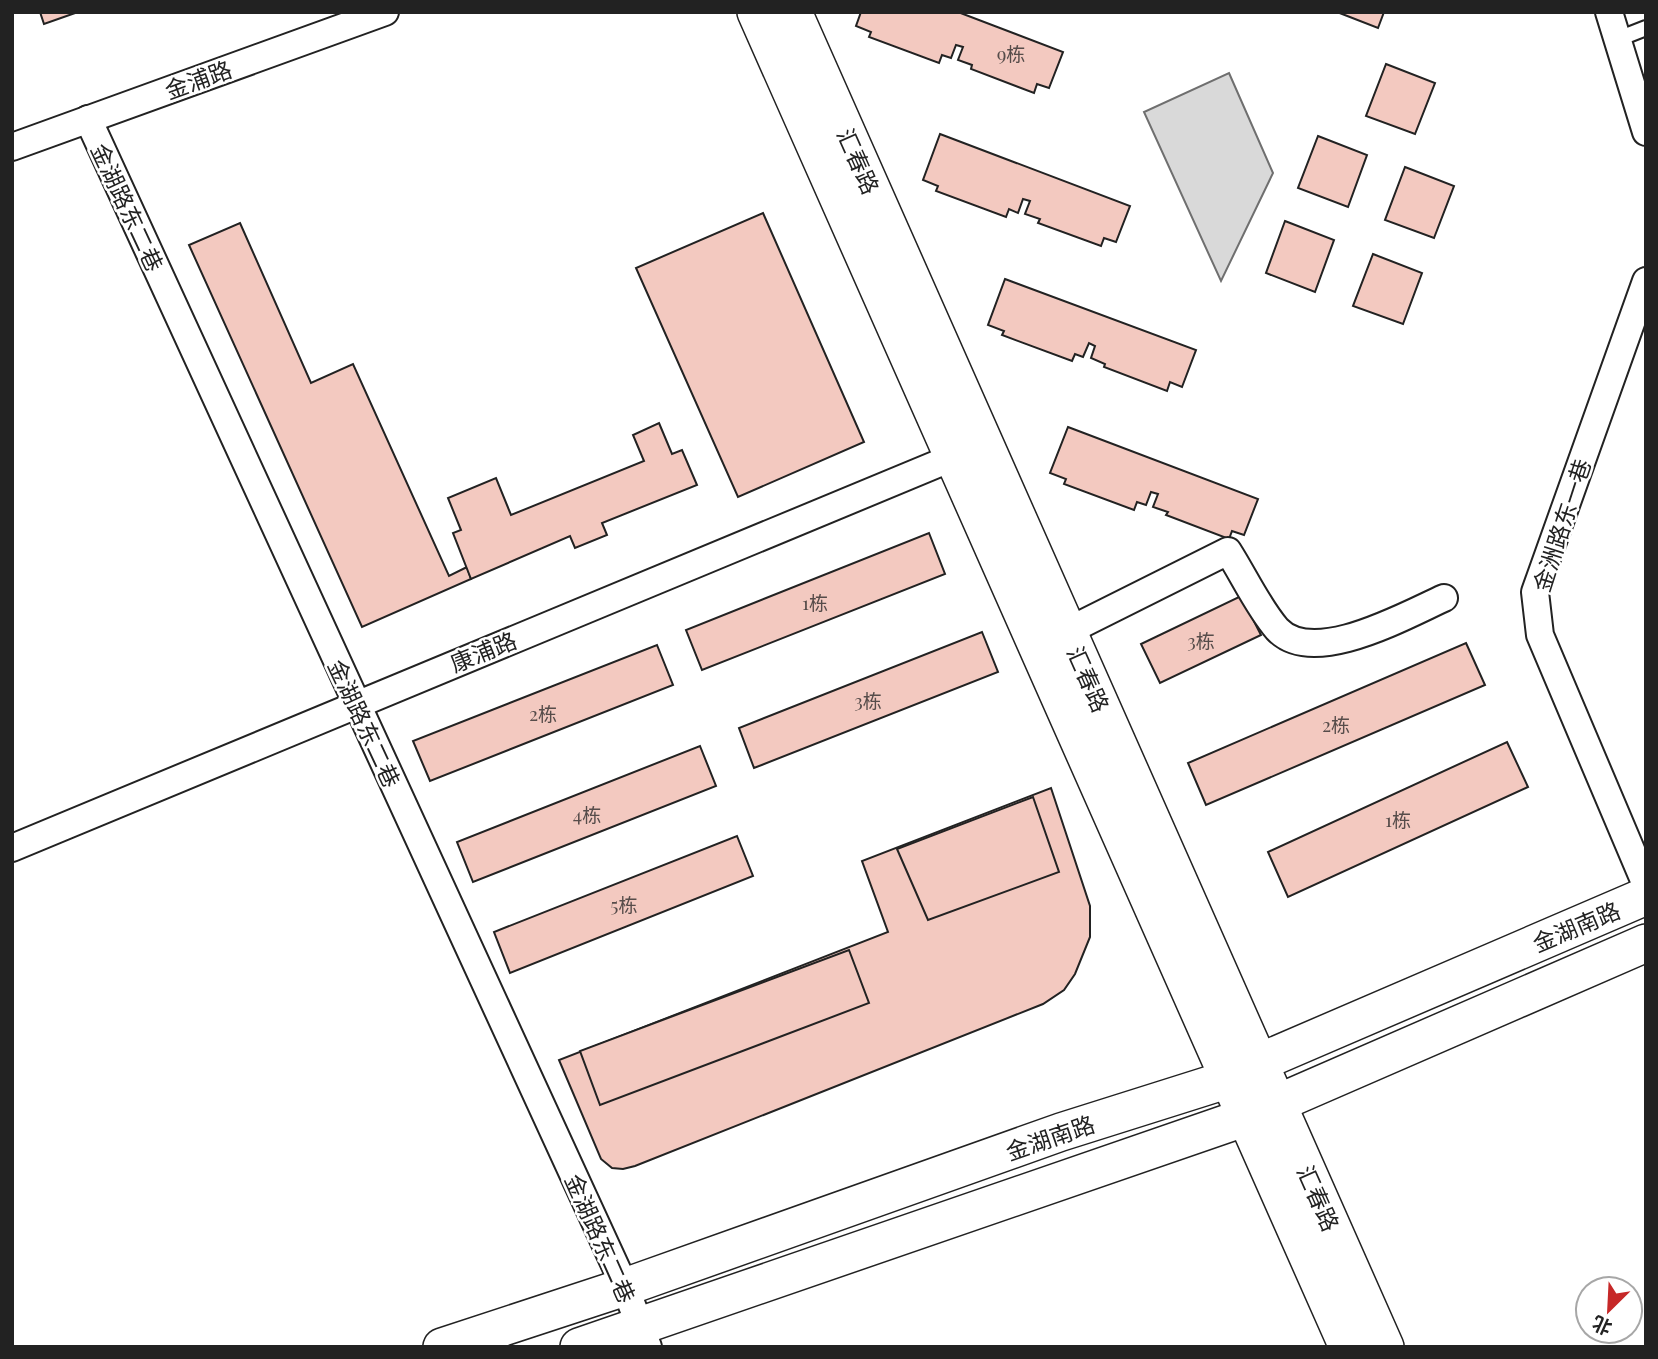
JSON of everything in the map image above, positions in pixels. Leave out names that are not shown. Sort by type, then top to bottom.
[{"type":"main road","name":"汇春路","points":[[756,12],[954,457],[1262,1111],[1385,1347]]},
{"type":"main road","name":"汇春路","points":[[793,12],[1068,631],[1244,1071]]},
{"type":"main road","name":"金湖南路","points":[[442,1347],[625,1287],[1061,1132],[1244,1071],[1646,896]]},
{"type":"main road","name":"金湖南路","points":[[579,1347],[643,1337],[1262,1111],[1646,943]]},
{"type":"main road","name":"汇春路","points":[[1262,1111],[1348,1347]]},
{"type":"street","name":"金浦路","points":[[12,147],[385,12]]},
{"type":"street","points":[[1609,12],[1645,126]]},
{"type":"street","name":"金湖路东二巷","points":[[88,119],[625,1287],[643,1337]]},
{"type":"street","name":"金洲路东一巷","points":[[1646,281],[1535,592],[1540,635],[1646,885]]},
{"type":"street","name":"康浦路","points":[[12,848],[954,457]]},
{"type":"street","points":[[1068,631],[1228,551],[1279,631],[1307,643],[1351,639],[1444,598]]},
{"type":"lane","points":[[1618,39],[1646,28]]},
{"type":"shaded area","points":[[1229,73],[1273,173],[1221,281],[1144,112]]},
{"type":"building","points":[[40,12],[78,12],[44,24]]},
{"type":"building","points":[[861,12],[958,12],[1063,52],[1049,88],[1037,84],[1034,93],[971,69],[972,65],[958,60],[963,47],[956,45],[951,58],[942,55],[939,63],[869,37],[871,32],[856,26]]},
{"type":"building","points":[[1337,12],[1384,12],[1378,28]]},
{"type":"building","points":[[1386,64],[1435,83],[1415,134],[1366,116]]},
{"type":"building","points":[[940,134],[1130,206],[1116,242],[1104,238],[1101,246],[1038,223],[1040,219],[1025,214],[1030,201],[1023,199],[1018,213],[1009,209],[1006,217],[936,191],[938,186],[923,180]]},
{"type":"building","points":[[1318,136],[1367,155],[1348,207],[1298,188]]},
{"type":"building","points":[[1405,167],[1454,186],[1434,238],[1385,220]]},
{"type":"building","points":[[763,213],[864,442],[738,497],[636,268]]},
{"type":"building","points":[[1285,221],[1334,240],[1315,292],[1266,273]]},
{"type":"building","points":[[240,223],[311,383],[353,364],[449,576],[467,567],[471,579],[362,627],[189,245]]},
{"type":"building","points":[[1373,254],[1422,273],[1403,324],[1353,306]]},
{"type":"building","points":[[1005,279],[1196,350],[1182,387],[1170,382],[1167,391],[1104,367],[1105,364],[1091,358],[1095,346],[1089,343],[1083,357],[1075,354],[1072,361],[1002,335],[1004,331],[988,325]]},
{"type":"building","points":[[659,423],[672,454],[682,450],[697,485],[602,523],[607,535],[575,548],[570,536],[471,579],[453,533],[461,530],[448,498],[496,478],[511,515],[644,461],[633,435]]},
{"type":"building","points":[[1068,427],[1258,499],[1244,535],[1232,531],[1229,539],[1166,515],[1168,512],[1153,507],[1158,494],[1151,492],[1146,505],[1137,502],[1134,510],[1064,484],[1066,479],[1050,473]]},
{"type":"building","points":[[929,533],[945,574],[702,670],[686,630]]},
{"type":"building","points":[[1241,596],[1261,635],[1160,683],[1141,644]]},
{"type":"building","points":[[982,632],[998,672],[754,768],[739,728]]},
{"type":"building","points":[[1466,643],[1485,685],[1206,805],[1188,763]]},
{"type":"building","points":[[657,645],[673,685],[430,781],[413,741]]},
{"type":"building","points":[[1507,742],[1528,787],[1288,897],[1268,852]]},
{"type":"building","points":[[700,746],[716,786],[473,882],[457,842]]},
{"type":"building","points":[[1051,788],[1090,906],[1090,937],[1075,974],[1064,990],[1043,1004],[635,1166],[612,1168],[601,1159],[559,1060],[888,932],[862,861]]},
{"type":"building","points":[[1033,797],[1059,872],[928,920],[897,849]]},
{"type":"building","points":[[737,836],[753,876],[510,973],[494,932]]},
{"type":"building","points":[[849,950],[869,1003],[600,1105],[580,1051]]}]
